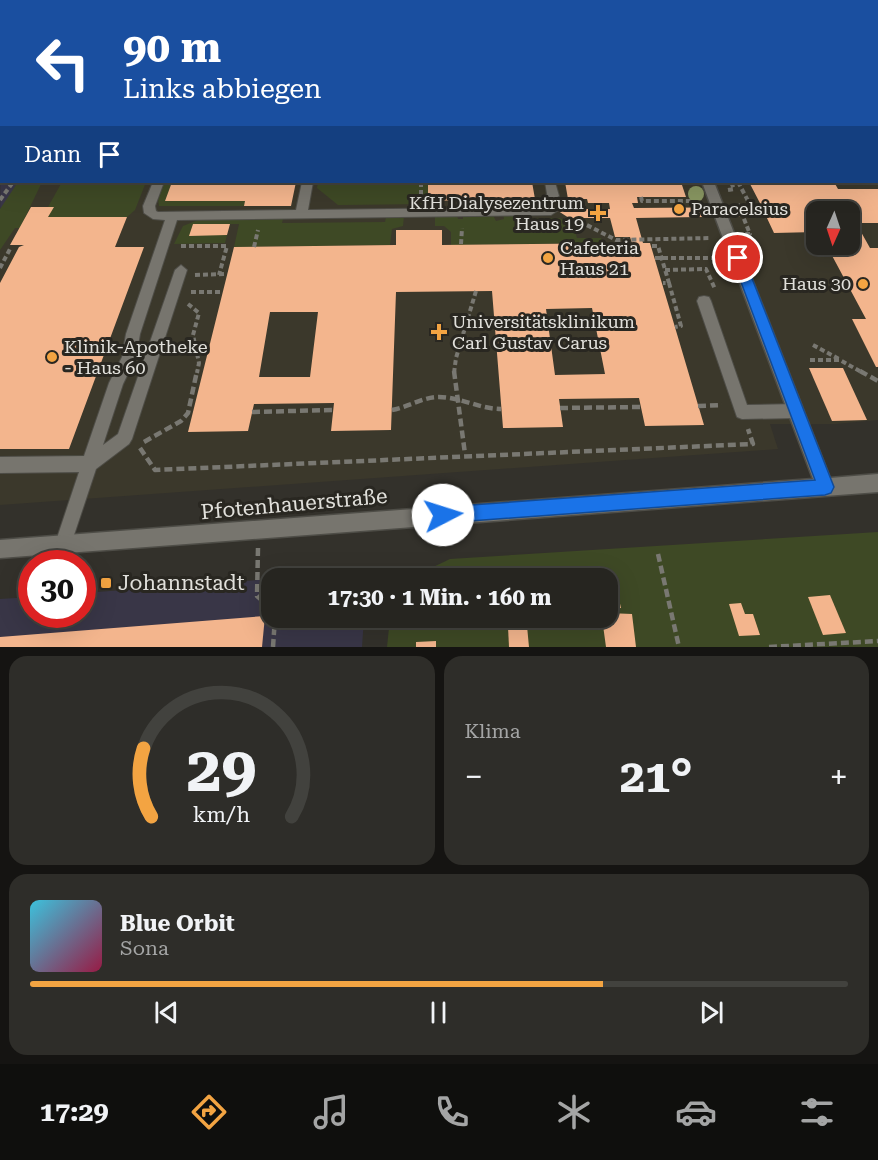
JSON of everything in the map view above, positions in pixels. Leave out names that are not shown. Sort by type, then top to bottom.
[{"type":"street","points":[[708,183],[825,487]]},
{"type":"street","name":"Pfotenhauerstraße","points":[[0,549],[878,483]]},
{"type":"lane","points":[[158,183],[149,206],[150,213],[157,216],[301,214],[549,205],[553,196],[550,183]]},
{"type":"lane","points":[[301,214],[307,183]]},
{"type":"lane","points":[[63,544],[116,383],[129,357],[133,334],[172,216]]},
{"type":"lane","points":[[0,465],[89,464],[124,439],[180,272]]},
{"type":"lane","points":[[704,302],[742,412],[796,411]]},
{"type":"path","points":[[0,200],[12,183]]},
{"type":"path","points":[[727,190],[734,189],[731,183]]},
{"type":"path","points":[[549,205],[567,221],[579,221],[616,240],[705,239],[750,234],[740,210],[754,212],[739,183]]},
{"type":"path","points":[[641,197],[642,201],[691,201]]},
{"type":"path","points":[[174,246],[226,246],[219,275]]},
{"type":"path","points":[[652,246],[658,246],[662,258],[681,326],[675,327]]},
{"type":"path","points":[[0,268],[10,249]]},
{"type":"path","points":[[655,258],[706,258]]},
{"type":"path","points":[[665,270],[706,269],[716,290]]},
{"type":"path","points":[[180,272],[227,274]]},
{"type":"path","points":[[663,283],[669,283]]},
{"type":"path","points":[[465,454],[454,375],[456,358],[476,291]]},
{"type":"path","points":[[174,292],[223,292]]},
{"type":"path","points":[[174,292],[199,313],[193,335],[199,363],[190,412],[163,433],[138,444],[155,470],[465,454],[753,444]]},
{"type":"path","points":[[813,345],[878,381]]},
{"type":"path","points":[[810,360],[840,360]]},
{"type":"path","points":[[392,410],[406,408],[439,397],[456,400],[476,408],[501,409]]},
{"type":"path","points":[[560,408],[641,407]]},
{"type":"path","points":[[252,412],[333,410]]},
{"type":"path","points":[[259,531],[257,596],[261,599]]},
{"type":"path","points":[[658,554],[679,647]]},
{"type":"path","points":[[273,647],[274,628]]},
{"type":"path","points":[[769,647],[878,641]]},
{"type":"shaded area","points":[[0,183],[35,183],[0,236]]},
{"type":"shaded area","name":"Universitätsklinikum Carl Gustav Carus","points":[[35,183],[878,183],[878,420],[835,424],[770,424],[778,449],[0,505],[0,236]]},
{"type":"shaded area","points":[[261,580],[261,628],[363,628],[362,647],[0,647],[0,599],[18,598],[18,628],[96,628],[96,592]]},
{"type":"green space","points":[[17,183],[42,183],[20,228],[15,228],[0,250],[0,209]]},
{"type":"green space","points":[[61,183],[146,183],[135,210],[127,217],[48,217],[53,207],[48,207]]},
{"type":"green space","points":[[164,183],[172,183],[165,201],[245,201],[244,206],[159,206],[158,198]]},
{"type":"green space","points":[[318,183],[428,183],[428,204],[338,205],[317,188]]},
{"type":"green space","points":[[503,214],[531,214],[532,218],[559,218],[573,223],[577,238],[601,238],[603,243],[451,245],[451,232],[444,226],[435,226],[435,215],[457,215],[458,219],[463,219],[463,215],[493,215],[496,221],[504,219]]},
{"type":"green space","points":[[404,216],[403,226],[392,229],[390,245],[234,247],[239,224],[193,224],[190,235],[227,235],[225,243],[174,244],[183,226],[198,220],[283,219],[282,223],[385,222],[386,217]]},
{"type":"green space","points":[[878,532],[878,647],[387,647],[389,628],[618,628],[618,568],[431,568],[450,559]]},
{"type":"building","points":[[172,183],[296,183],[291,206],[244,206],[245,201],[165,201]]},
{"type":"building","points":[[428,183],[532,183],[535,199],[557,199],[572,209],[610,209],[609,203],[588,203],[587,199],[568,199],[565,183],[681,183],[686,197],[637,197],[638,203],[632,203],[634,208],[762,207],[750,183],[835,183],[838,189],[878,189],[878,223],[860,223],[860,201],[806,201],[806,232],[774,233],[766,216],[636,218],[643,243],[650,243],[704,425],[645,426],[639,398],[559,399],[563,427],[503,428],[492,291],[396,292],[391,430],[331,431],[334,403],[254,404],[248,431],[188,432],[234,247],[396,245],[396,230],[442,230],[442,245],[632,243],[630,237],[615,237],[610,218],[569,218],[552,207],[507,207],[506,199],[428,201]],"holes":[[[592,308],[605,374],[555,375],[546,309]],[[270,312],[318,312],[310,377],[259,377]]]},
{"type":"building","name":"Klinik-Apotheke - Haus 60","points":[[31,207],[54,207],[48,217],[127,217],[115,247],[144,247],[69,449],[0,449],[0,283],[19,247],[24,245],[10,245]]},
{"type":"building","points":[[193,224],[230,224],[227,235],[189,236]]},
{"type":"building","points":[[860,230],[870,248],[878,248],[878,367],[852,319],[866,319],[832,255],[860,255]]},
{"type":"building","points":[[809,368],[843,368],[867,420],[832,421]]},
{"type":"building","points":[[830,595],[846,633],[823,635],[808,597]]},
{"type":"building","points":[[741,603],[745,614],[753,614],[760,635],[739,636],[729,604]]},
{"type":"building","points":[[618,613],[632,614],[636,647],[606,647],[603,628],[618,628]]},
{"type":"building","points":[[261,616],[261,628],[264,628],[262,647],[0,647],[0,637]]},
{"type":"building","points":[[463,628],[491,628],[491,630],[463,630]]},
{"type":"building","points":[[508,628],[527,628],[529,647],[509,647]]},
{"type":"building","points":[[436,641],[436,647],[416,647],[416,642]]},
{"type":"place","name":"Paracelsius","points":[[679,209]]},
{"type":"place","name":"KfH Dialysezentrum Haus 19","points":[[598,213]]},
{"type":"place","name":"Cafeteria Haus 21","points":[[548,258]]},
{"type":"place","name":"Haus 30","points":[[863,284]]},
{"type":"place","name":"Universitätsklinikum Carl Gustav Carus","points":[[439,332]]},
{"type":"place","name":"Klinik-Apotheke - Haus 60","points":[[52,357]]},
{"type":"place","name":"Johannstadt","points":[[106,583]]},
{"type":"route","points":[[443,515],[825,487],[738,258]]}]
